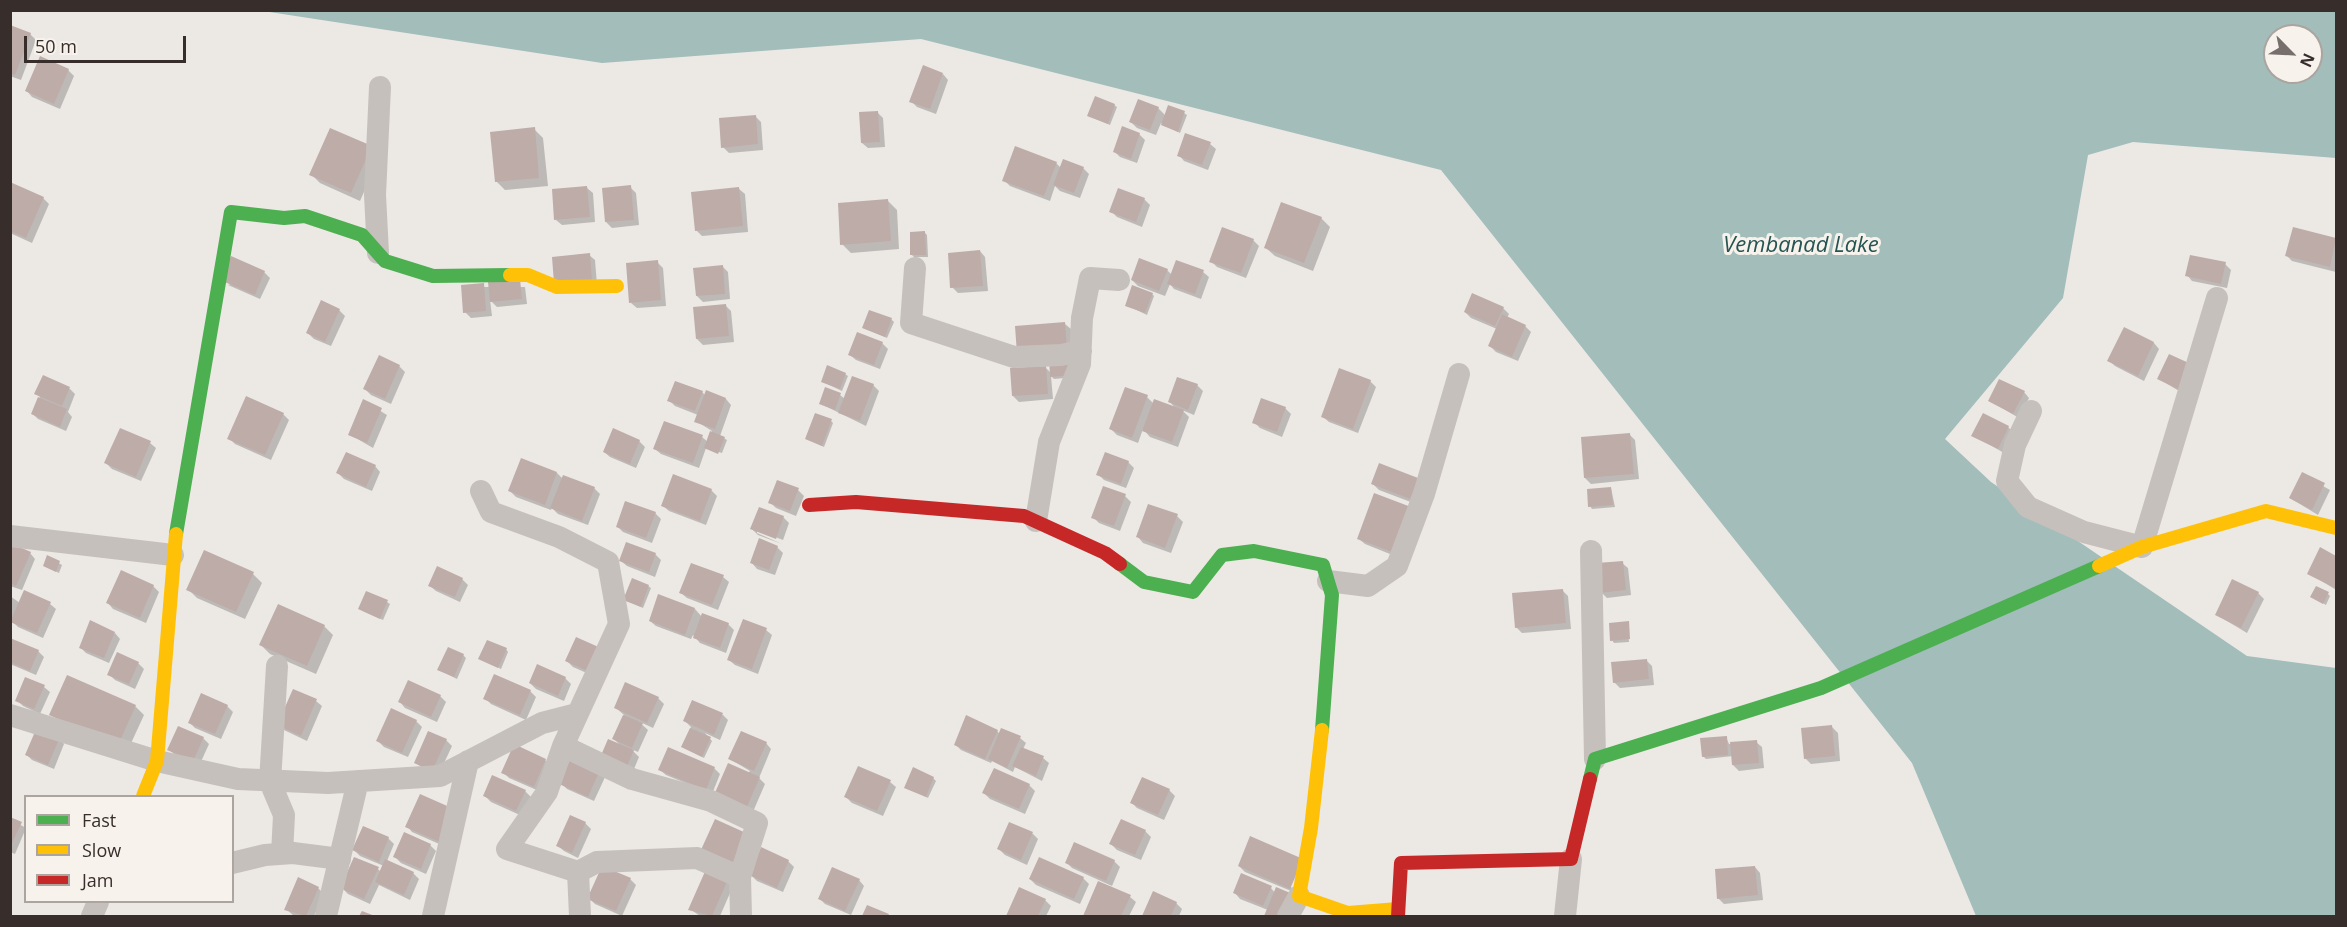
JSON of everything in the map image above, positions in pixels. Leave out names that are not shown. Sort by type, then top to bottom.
[{"type":"street","points":[[378,253],[375,195],[380,87]]},
{"type":"street","points":[[142,795],[157,761],[173,555],[231,212],[284,218],[305,216],[362,235],[385,261],[433,276],[528,275],[557,288],[617,286]]},
{"type":"street","points":[[915,268],[911,323],[1014,357],[1081,351]]},
{"type":"street","points":[[1036,521],[1049,442],[1080,364],[1082,318],[1090,278],[1119,280]]},
{"type":"street","points":[[2142,547],[2217,298]]},
{"type":"street","points":[[1328,581],[1368,586],[1397,566],[1424,494],[1460,374]]},
{"type":"street","points":[[2031,411],[2015,445],[2007,481],[2014,490],[2028,507],[2084,532],[2142,547]]},
{"type":"street","points":[[481,491],[491,512],[559,537],[608,562],[619,624],[577,714],[547,792],[507,849],[578,872],[597,862],[698,858],[740,877]]},
{"type":"street","points":[[809,505],[856,502],[1024,516],[1105,553],[1144,582],[1192,592],[1222,555],[1254,551],[1323,565],[1332,595],[1321,740],[1311,828],[1299,896],[1288,916]]},
{"type":"street","points":[[1595,759],[1821,688],[2142,547],[2266,511],[2337,528]]},
{"type":"street","points":[[10,536],[173,555]]},
{"type":"street","points":[[1565,916],[1571,859],[1595,759],[1591,551]]},
{"type":"street","points":[[277,666],[270,782],[284,815],[282,854]]},
{"type":"street","points":[[10,715],[157,761],[238,779],[270,782],[358,781],[440,776],[542,723],[577,714]]},
{"type":"street","points":[[564,746],[632,779],[711,801],[757,824],[740,877],[741,916]]},
{"type":"street","points":[[433,916],[468,762]]},
{"type":"street","points":[[326,916],[358,781]]},
{"type":"street","points":[[234,863],[282,854],[340,859]]},
{"type":"street","points":[[1299,896],[1348,913],[1398,913],[1401,862],[1571,859]]},
{"type":"street","points":[[578,872],[580,916]]},
{"type":"water","name":"Vembanad Lake","points":[[263,11],[2336,11],[2336,158],[2133,142],[2088,155],[2063,298],[1945,439],[1991,482],[2247,656],[2336,668],[2336,916],[1976,916],[1912,763],[1441,170],[921,39],[602,63]]},
{"type":"building","points":[[10,25],[31,33],[15,75],[10,73]]},
{"type":"building","points":[[40,56],[69,69],[54,104],[25,91]]},
{"type":"building","points":[[923,65],[943,73],[930,109],[909,102]]},
{"type":"building","points":[[1095,96],[1115,104],[1108,124],[1087,116]]},
{"type":"building","points":[[1138,99],[1159,107],[1150,130],[1129,122]]},
{"type":"building","points":[[1168,105],[1185,111],[1178,132],[1161,125]]},
{"type":"building","points":[[878,111],[880,142],[861,143],[859,112]]},
{"type":"building","points":[[756,115],[758,144],[721,148],[719,118]]},
{"type":"building","points":[[1122,126],[1140,133],[1131,159],[1113,152]]},
{"type":"building","points":[[535,127],[539,178],[495,182],[490,132]]},
{"type":"building","points":[[330,128],[372,146],[351,193],[309,175]]},
{"type":"building","points":[[1185,133],[1211,142],[1202,165],[1177,156]]},
{"type":"building","points":[[1015,146],[1057,162],[1044,196],[1002,181]]},
{"type":"building","points":[[1063,159],[1084,167],[1074,193],[1053,185]]},
{"type":"building","points":[[10,182],[44,197],[26,238],[10,231]]},
{"type":"building","points":[[631,185],[634,220],[605,222],[602,188]]},
{"type":"building","points":[[587,186],[590,217],[554,220],[552,189]]},
{"type":"building","points":[[739,187],[743,226],[695,231],[691,192]]},
{"type":"building","points":[[1118,188],[1145,198],[1136,222],[1109,212]]},
{"type":"building","points":[[888,199],[891,241],[840,245],[838,203]]},
{"type":"building","points":[[1281,202],[1322,217],[1304,263],[1264,248]]},
{"type":"building","points":[[1222,227],[1254,239],[1241,273],[1209,262]]},
{"type":"building","points":[[2293,227],[2336,238],[2330,267],[2285,256]]},
{"type":"building","points":[[925,231],[926,255],[910,255],[910,232]]},
{"type":"building","points":[[980,250],[983,286],[950,288],[948,253]]},
{"type":"building","points":[[590,253],[592,280],[554,283],[552,257]]},
{"type":"building","points":[[2190,255],[2226,262],[2221,284],[2185,276]]},
{"type":"building","points":[[231,256],[265,271],[255,295],[220,280]]},
{"type":"building","points":[[1139,258],[1168,269],[1159,291],[1131,280]]},
{"type":"building","points":[[658,260],[661,300],[629,303],[626,263]]},
{"type":"building","points":[[1176,260],[1204,270],[1195,294],[1167,284]]},
{"type":"building","points":[[723,265],[725,294],[696,296],[693,268]]},
{"type":"building","points":[[520,279],[522,299],[490,302],[488,282]]},
{"type":"building","points":[[484,283],[486,311],[463,313],[461,285]]},
{"type":"building","points":[[1132,285],[1153,293],[1145,313],[1125,306]]},
{"type":"building","points":[[1472,293],[1504,307],[1495,326],[1464,312]]},
{"type":"building","points":[[321,300],[340,309],[325,342],[306,333]]},
{"type":"building","points":[[726,304],[729,336],[696,339],[693,307]]},
{"type":"building","points":[[869,310],[892,318],[885,337],[862,328]]},
{"type":"building","points":[[1502,314],[1526,325],[1512,357],[1488,346]]},
{"type":"building","points":[[1065,322],[1067,350],[1017,354],[1015,326]]},
{"type":"building","points":[[2124,327],[2154,342],[2138,376],[2107,361]]},
{"type":"building","points":[[857,332],[883,342],[874,365],[848,355]]},
{"type":"building","points":[[2169,354],[2191,364],[2178,389],[2157,379]]},
{"type":"building","points":[[379,355],[400,365],[385,399],[363,389]]},
{"type":"building","points":[[1073,356],[1075,375],[1050,377],[1049,358]]},
{"type":"building","points":[[827,365],[846,373],[840,389],[821,382]]},
{"type":"building","points":[[1046,366],[1048,394],[1012,396],[1010,368]]},
{"type":"building","points":[[1339,368],[1371,380],[1353,429],[1321,417]]},
{"type":"building","points":[[43,375],[70,387],[62,406],[34,394]]},
{"type":"building","points":[[852,376],[874,384],[860,421],[838,413]]},
{"type":"building","points":[[1177,377],[1198,384],[1188,410],[1168,402]]},
{"type":"building","points":[[1999,379],[2025,391],[2013,414],[1988,401]]},
{"type":"building","points":[[675,381],[703,391],[695,411],[667,401]]},
{"type":"building","points":[[825,387],[841,393],[835,410],[819,404]]},
{"type":"building","points":[[1125,387],[1148,395],[1132,438],[1109,429]]},
{"type":"building","points":[[706,390],[726,398],[715,429],[694,422]]},
{"type":"building","points":[[246,396],[284,413],[265,455],[227,439]]},
{"type":"building","points":[[38,397],[67,409],[60,427],[31,414]]},
{"type":"building","points":[[1261,398],[1286,407],[1277,432],[1252,423]]},
{"type":"building","points":[[363,399],[382,408],[367,443],[348,435]]},
{"type":"building","points":[[1154,399],[1184,410],[1172,442],[1142,431]]},
{"type":"building","points":[[815,413],[832,419],[822,446],[805,439]]},
{"type":"building","points":[[1983,413],[2009,426],[1998,449],[1971,436]]},
{"type":"building","points":[[664,421],[703,435],[693,463],[653,449]]},
{"type":"building","points":[[120,428],[151,441],[136,477],[104,463]]},
{"type":"building","points":[[613,428],[640,440],[630,464],[603,452]]},
{"type":"building","points":[[710,431],[725,437],[718,454],[704,448]]},
{"type":"building","points":[[1630,433],[1634,474],[1584,478],[1581,437]]},
{"type":"building","points":[[346,452],[376,465],[366,487],[336,473]]},
{"type":"building","points":[[1105,452],[1129,461],[1121,484],[1096,475]]},
{"type":"building","points":[[521,458],[557,472],[545,505],[508,491]]},
{"type":"building","points":[[1379,463],[1418,478],[1410,499],[1371,484]]},
{"type":"building","points":[[2302,472],[2325,483],[2312,510],[2289,498]]},
{"type":"building","points":[[673,474],[712,489],[700,521],[661,506]]},
{"type":"building","points":[[563,475],[595,487],[582,521],[550,508]]},
{"type":"building","points":[[777,480],[799,488],[790,511],[768,503]]},
{"type":"building","points":[[1103,486],[1126,494],[1114,526],[1091,518]]},
{"type":"building","points":[[1611,487],[1613,505],[1588,507],[1587,489]]},
{"type":"building","points":[[1374,493],[1411,507],[1395,553],[1357,539]]},
{"type":"building","points":[[625,501],[656,512],[646,538],[616,527]]},
{"type":"building","points":[[1148,504],[1178,514],[1165,548],[1136,537]]},
{"type":"building","points":[[759,507],[784,516],[776,539],[750,529]]},
{"type":"building","points":[[759,538],[778,546],[769,570],[750,563]]},
{"type":"building","points":[[626,542],[656,553],[649,572],[619,561]]},
{"type":"building","points":[[10,543],[31,552],[16,586],[10,583]]},
{"type":"building","points":[[2320,547],[2336,556],[2335,588],[2307,574]]},
{"type":"building","points":[[204,550],[254,572],[236,612],[186,590]]},
{"type":"building","points":[[47,555],[60,561],[56,572],[43,566]]},
{"type":"building","points":[[1623,561],[1626,590],[1599,593],[1597,563]]},
{"type":"building","points":[[691,563],[724,575],[712,605],[679,593]]},
{"type":"building","points":[[437,566],[463,578],[455,597],[428,586]]},
{"type":"building","points":[[121,570],[154,585],[140,618],[106,603]]},
{"type":"building","points":[[632,578],[649,585],[641,607],[623,600]]},
{"type":"building","points":[[2232,579],[2259,592],[2241,628],[2215,615]]},
{"type":"building","points":[[2316,586],[2329,592],[2323,604],[2310,597]]},
{"type":"building","points":[[1563,589],[1566,623],[1515,628],[1512,593]]},
{"type":"building","points":[[24,590],[51,602],[37,633],[10,622]]},
{"type":"building","points":[[366,591],[388,600],[380,619],[358,609]]},
{"type":"building","points":[[658,594],[695,608],[685,635],[649,621]]},
{"type":"building","points":[[278,604],[325,625],[307,666],[259,645]]},
{"type":"building","points":[[702,613],[729,623],[720,648],[693,638]]},
{"type":"building","points":[[743,619],[767,628],[752,669],[727,660]]},
{"type":"building","points":[[90,620],[115,632],[104,658],[79,648]]},
{"type":"building","points":[[1629,621],[1630,639],[1610,641],[1609,623]]},
{"type":"building","points":[[576,637],[603,649],[592,673],[565,661]]},
{"type":"building","points":[[10,638],[39,650],[30,671],[10,662]]},
{"type":"building","points":[[487,640],[507,648],[498,668],[478,659]]},
{"type":"building","points":[[448,647],[464,654],[454,677],[437,670]]},
{"type":"building","points":[[117,652],[139,662],[129,684],[107,675]]},
{"type":"building","points":[[1647,659],[1649,679],[1613,683],[1611,662]]},
{"type":"building","points":[[537,664],[566,677],[558,696],[529,683]]},
{"type":"building","points":[[494,674],[531,690],[520,715],[483,699]]},
{"type":"building","points":[[67,675],[136,705],[118,745],[49,715]]},
{"type":"building","points":[[25,677],[45,685],[34,709],[15,701]]},
{"type":"building","points":[[408,680],[441,695],[431,717],[398,702]]},
{"type":"building","points":[[625,682],[659,697],[647,723],[614,708]]},
{"type":"building","points":[[293,689],[317,699],[301,736],[277,725]]},
{"type":"building","points":[[201,693],[228,705],[215,734],[188,723]]},
{"type":"building","points":[[692,700],[723,713],[714,735],[683,721]]},
{"type":"building","points":[[391,708],[417,720],[402,753],[376,741]]},
{"type":"building","points":[[623,715],[643,723],[632,748],[612,739]]},
{"type":"building","points":[[966,715],[998,730],[985,759],[954,745]]},
{"type":"building","points":[[1832,725],[1835,756],[1804,759],[1801,728]]},
{"type":"building","points":[[178,726],[204,737],[193,761],[167,750]]},
{"type":"building","points":[[37,727],[60,737],[48,765],[25,755]]},
{"type":"building","points":[[690,728],[711,737],[702,757],[681,747]]},
{"type":"building","points":[[1001,728],[1021,736],[1007,768],[988,759]]},
{"type":"building","points":[[428,731],[447,739],[432,771],[414,763]]},
{"type":"building","points":[[741,731],[767,742],[754,771],[728,759]]},
{"type":"building","points":[[1727,736],[1728,755],[1702,757],[1700,738]]},
{"type":"building","points":[[608,739],[634,750],[625,771],[599,760]]},
{"type":"building","points":[[1757,740],[1759,763],[1732,765],[1730,742]]},
{"type":"building","points":[[514,744],[546,759],[534,787],[501,773]]},
{"type":"building","points":[[668,747],[715,767],[706,790],[658,770]]},
{"type":"building","points":[[1021,747],[1044,756],[1036,776],[1012,766]]},
{"type":"building","points":[[572,755],[601,768],[588,797],[559,784]]},
{"type":"building","points":[[728,763],[760,777],[746,809],[714,795]]},
{"type":"building","points":[[858,766],[891,780],[877,811],[844,797]]},
{"type":"building","points":[[913,767],[934,777],[926,797],[904,788]]},
{"type":"building","points":[[994,768],[1030,784],[1019,809],[982,793]]},
{"type":"building","points":[[492,775],[526,790],[516,811],[483,796]]},
{"type":"building","points":[[1142,777],[1170,789],[1158,815],[1130,803]]},
{"type":"building","points":[[420,794],[454,809],[440,842],[405,827]]},
{"type":"building","points":[[570,815],[586,822],[572,853],[556,846]]},
{"type":"building","points":[[10,817],[22,822],[10,847]]},
{"type":"building","points":[[715,819],[746,833],[732,866],[700,852]]},
{"type":"building","points":[[1121,819],[1146,830],[1135,855],[1109,844]]},
{"type":"building","points":[[1009,822],[1033,832],[1021,860],[997,849]]},
{"type":"building","points":[[363,826],[389,837],[379,862],[352,850]]},
{"type":"building","points":[[404,832],[431,844],[421,869],[393,857]]},
{"type":"building","points":[[1250,836],[1303,859],[1290,889],[1238,866]]},
{"type":"building","points":[[1074,842],[1115,860],[1106,881],[1065,863]]},
{"type":"building","points":[[761,847],[789,860],[777,888],[749,875]]},
{"type":"building","points":[[354,857],[379,867],[364,899],[340,888]]},
{"type":"building","points":[[1039,857],[1084,877],[1074,899],[1029,879]]},
{"type":"building","points":[[385,859],[414,872],[404,895],[375,882]]},
{"type":"building","points":[[602,866],[631,878],[616,911],[587,899]]},
{"type":"building","points":[[1755,866],[1758,895],[1717,899],[1715,869]]},
{"type":"building","points":[[707,867],[729,877],[712,916],[688,910]]},
{"type":"building","points":[[832,867],[860,879],[845,911],[818,899]]},
{"type":"building","points":[[1241,873],[1272,886],[1263,906],[1233,893]]},
{"type":"building","points":[[298,877],[319,887],[306,916],[284,910]]},
{"type":"building","points":[[1098,881],[1131,895],[1121,916],[1083,916]]},
{"type":"building","points":[[1019,887],[1046,899],[1038,916],[1006,916]]},
{"type":"building","points":[[1276,887],[1295,895],[1286,916],[1264,916]]},
{"type":"building","points":[[1153,891],[1177,902],[1171,916],[1142,916]]},
{"type":"building","points":[[867,905],[889,914],[888,916],[862,916]]},
{"type":"building","points":[[362,911],[375,916],[359,916]]},
{"type":"traffic: fast","points":[[176,534],[231,212],[284,218],[305,216],[362,235],[385,261],[433,276],[510,275]]},
{"type":"traffic: fast","points":[[1120,564],[1144,582],[1193,592],[1222,555],[1254,551],[1323,565],[1332,595],[1322,730]]},
{"type":"traffic: fast","points":[[1590,779],[1595,759],[1821,688],[2099,566]]},
{"type":"traffic: slow","points":[[510,275],[528,275],[557,287],[617,286]]},
{"type":"traffic: slow","points":[[2099,566],[2142,547],[2266,511],[2336,528]]},
{"type":"traffic: slow","points":[[143,795],[157,761],[176,534]]},
{"type":"traffic: slow","points":[[1322,730],[1311,828],[1299,896],[1348,913],[1398,909]]},
{"type":"traffic: jam","points":[[809,505],[856,502],[1024,516],[1105,553],[1120,564]]},
{"type":"traffic: jam","points":[[1398,916],[1401,863],[1571,859],[1590,779]]}]
